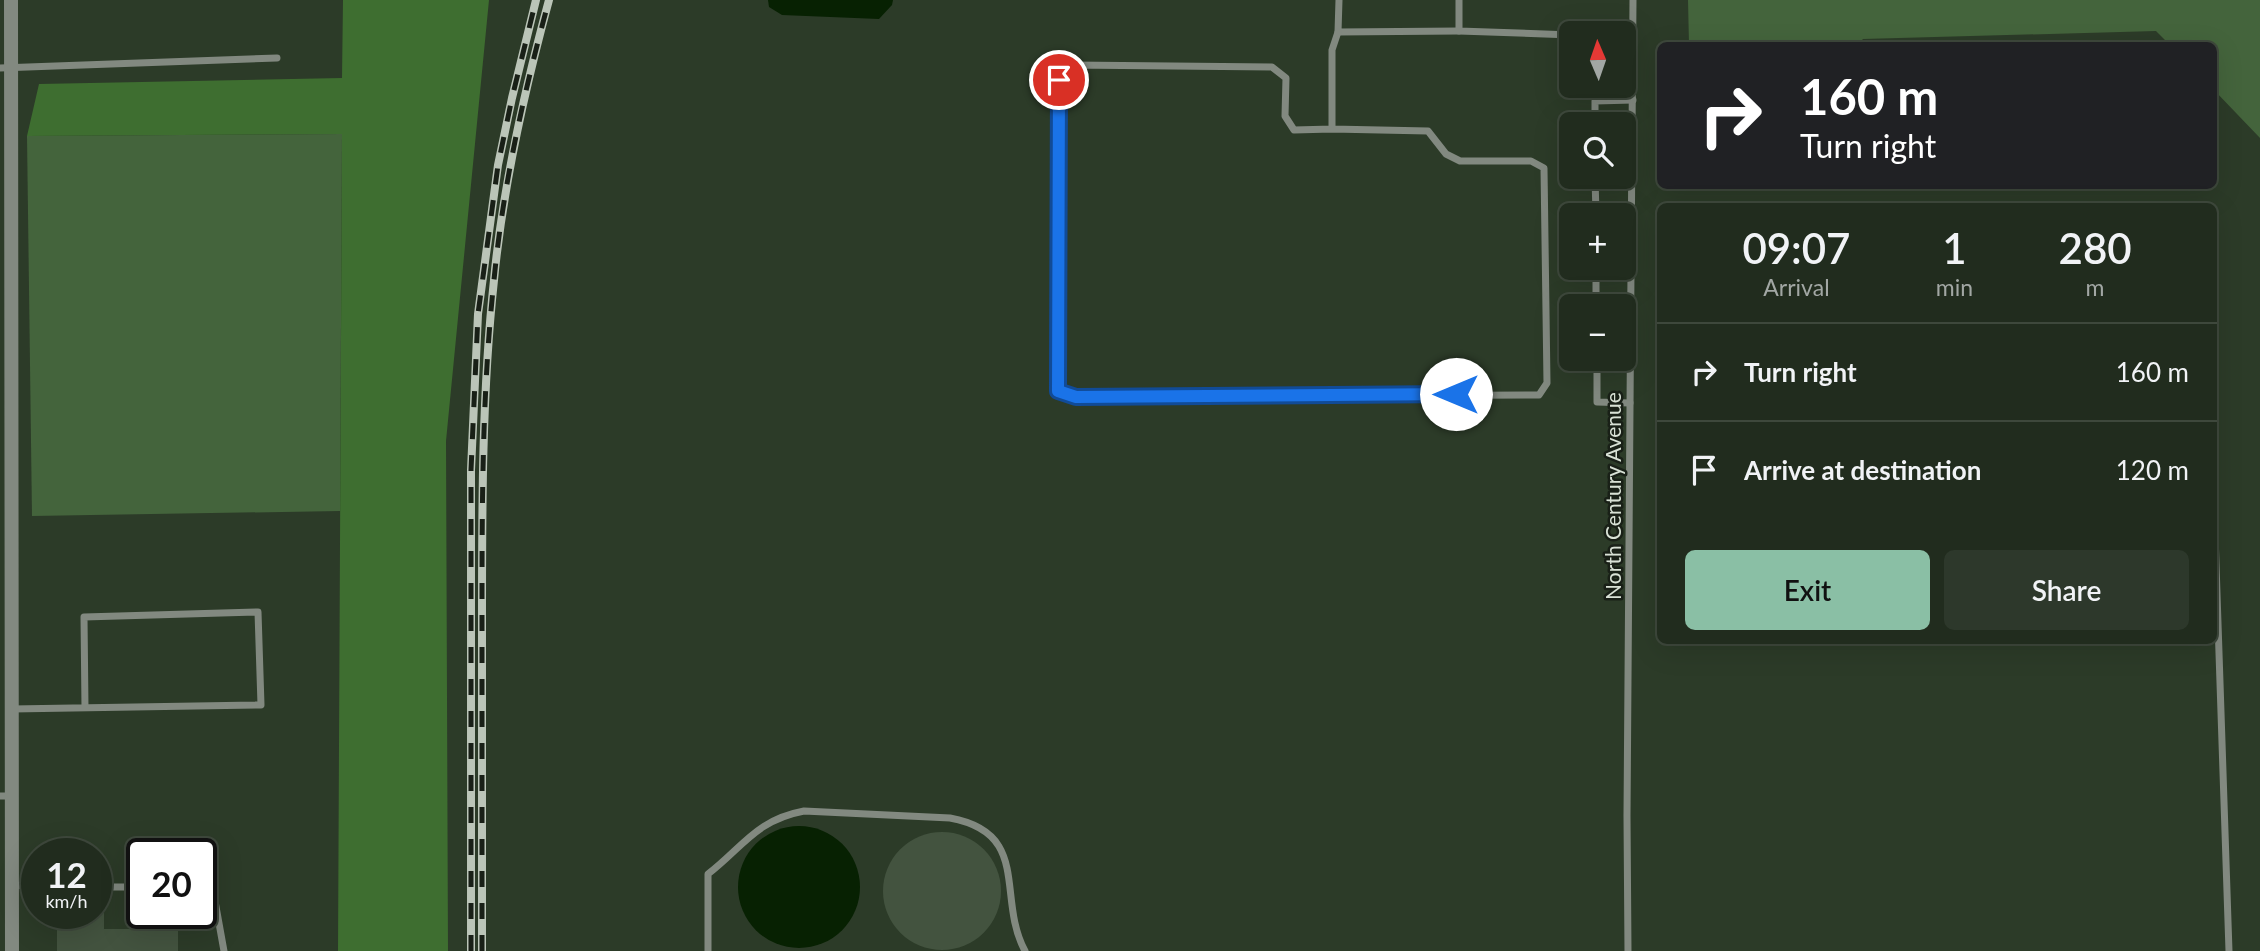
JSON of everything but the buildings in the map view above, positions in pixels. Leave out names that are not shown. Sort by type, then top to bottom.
[{"type":"street","points":[[11,0],[5,68],[5,144],[6,465],[11,709],[6,726],[6,796],[12,885],[12,951]]},
{"type":"lane","points":[[1332,129],[1332,50],[1338,32],[1339,0]]},
{"type":"lane","points":[[1459,0],[1459,31]]},
{"type":"lane","name":"North Century Avenue","points":[[1633,0],[1634,21]]},
{"type":"lane","points":[[1338,32],[1459,31],[1559,35]]},
{"type":"lane","points":[[5,68],[277,58]]},
{"type":"lane","points":[[1072,65],[1272,66],[1286,78],[1285,116],[1294,130],[1332,129],[1428,131],[1446,154],[1460,161],[1531,161],[1544,168],[1547,383],[1539,395],[1076,397],[1058,391],[1059,80],[1072,65]]},
{"type":"lane","points":[[1595,112],[1595,101],[1633,100]]},
{"type":"lane","name":"North Century Avenue","points":[[1628,951],[1633,100]]},
{"type":"lane","points":[[1597,371],[1597,402],[1630,402]]},
{"type":"lane","points":[[2217,594],[2229,951]]},
{"type":"lane","points":[[11,709],[85,708],[261,705],[258,612],[84,617],[85,708]]},
{"type":"lane","points":[[708,951],[708,874],[761,827],[783,815],[804,811],[950,818],[969,821],[980,827],[999,846],[1007,862],[1013,915],[1025,951]]},
{"type":"lane","points":[[12,885],[21,885]]},
{"type":"lane","points":[[217,912],[224,951]]},
{"type":"shaded area","points":[[768,0],[893,0],[892,5],[879,19],[782,15],[769,7]]},
{"type":"shaded area","points":[[1688,0],[2260,0],[2260,138],[2217,93],[2217,42],[2167,42],[2156,31],[1863,39],[1860,42],[1689,42]]},
{"type":"shaded area","points":[[342,134],[340,511],[32,516],[27,136]]},
{"type":"shaded area","points":[[799,826],[822,831],[842,844],[855,864],[860,887],[855,910],[842,930],[822,943],[799,948],[776,943],[756,930],[743,910],[738,887],[743,864],[756,844],[776,831]]},
{"type":"green space","points":[[343,0],[489,0],[446,441],[448,951],[338,951],[342,134],[27,136],[39,84],[342,78]]},
{"type":"railway","points":[[471,951],[471,470],[478,314],[498,165],[536,0]]},
{"type":"railway","points":[[482,951],[482,533],[487,364],[498,244],[509,174],[549,0]]},
{"type":"route","points":[[1059,80],[1058,391],[1076,397],[1456,394]]}]
